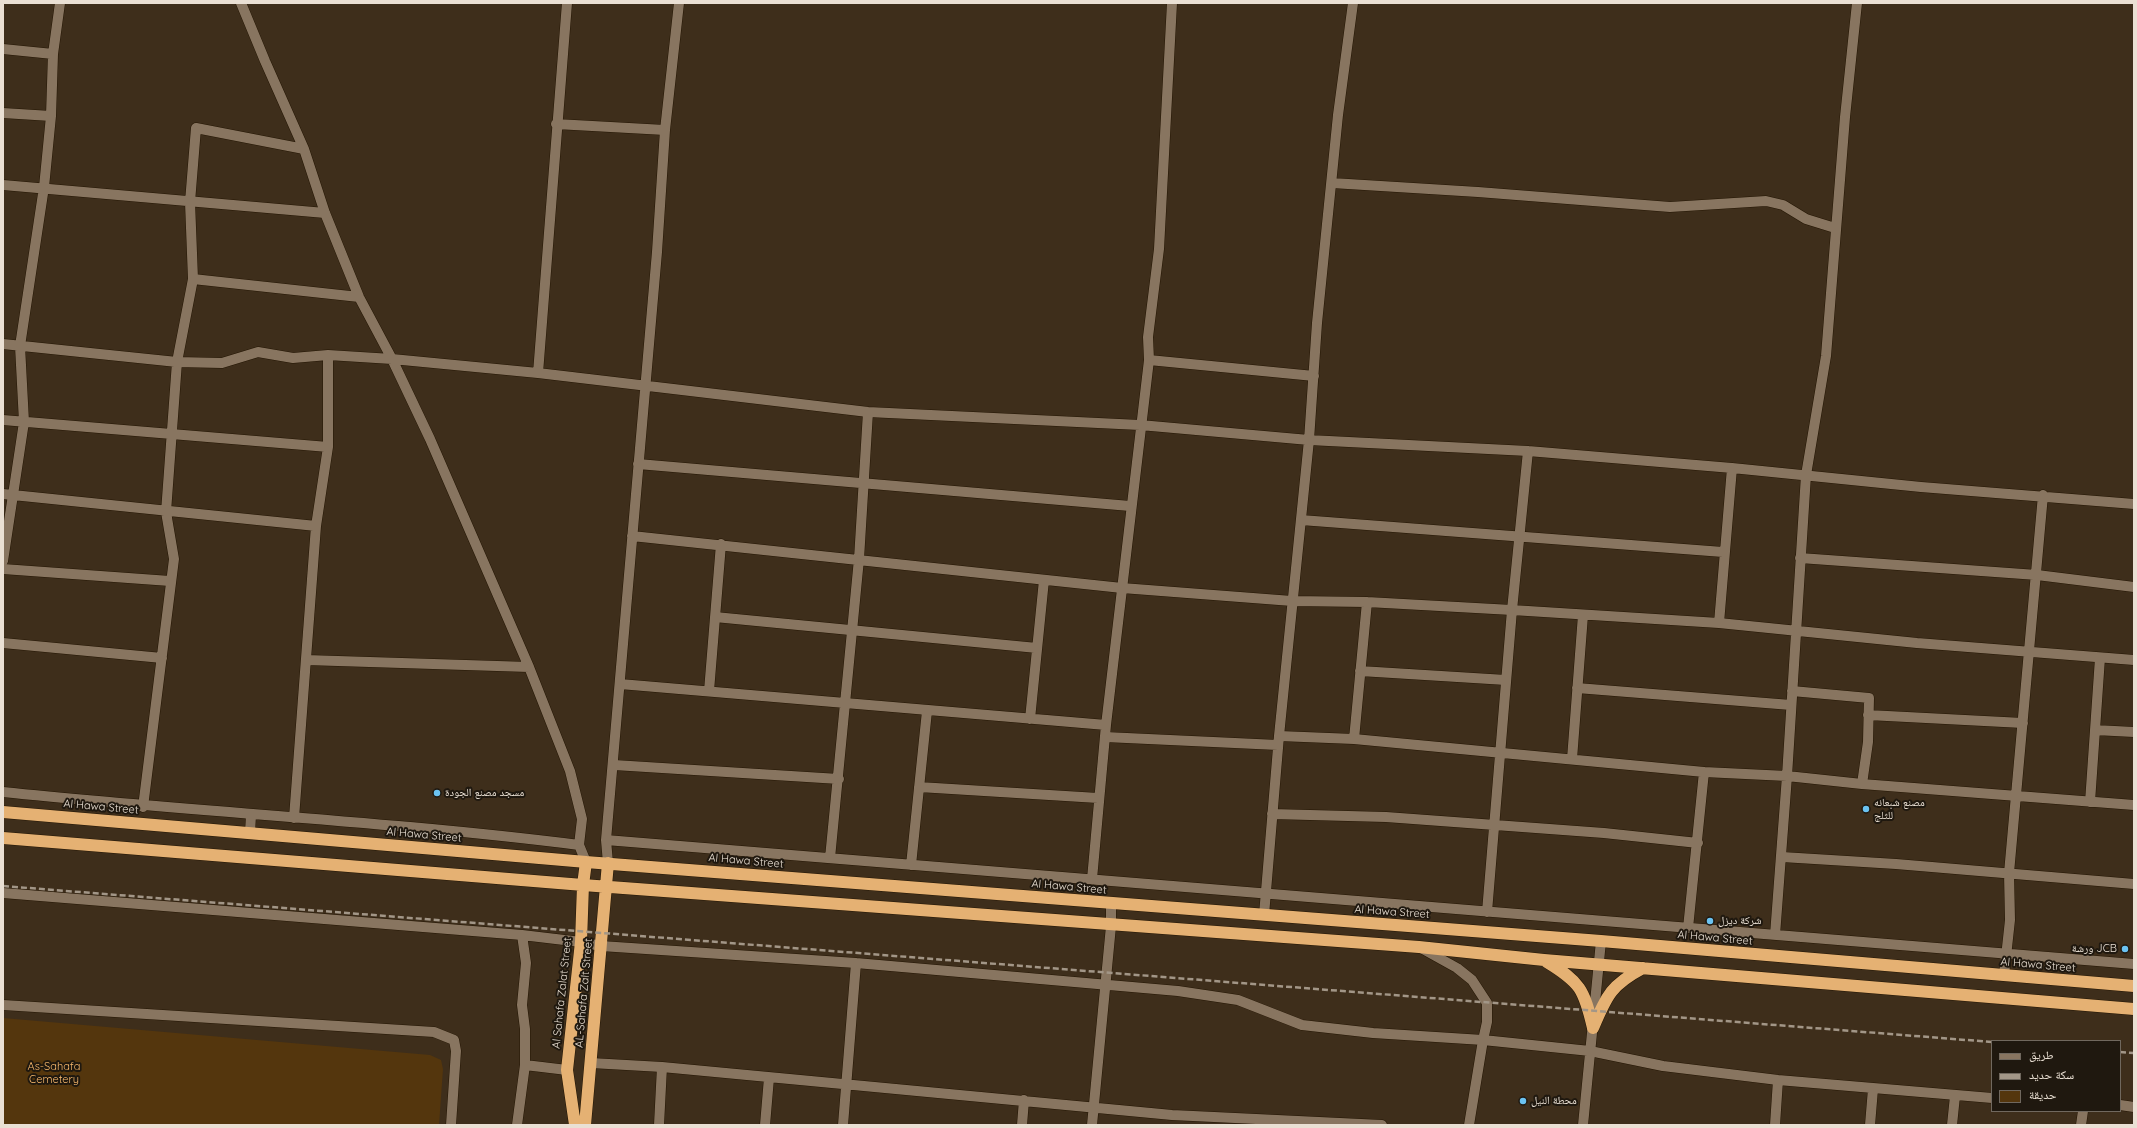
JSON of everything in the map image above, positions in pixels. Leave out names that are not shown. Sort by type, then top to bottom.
[{"type":"highway","name":"Al Hawa Street","points":[[3,812],[586,862],[1601,941],[2134,986]]},
{"type":"highway","points":[[3,838],[583,886],[1111,926],[1419,947],[1544,960],[2134,1009]]},
{"type":"highway","name":"Al Sahafa Zalat Street","points":[[576,1125],[567,1070],[581,942],[583,886],[586,862]]},
{"type":"highway","name":"AL-Sahafa Zalt Street","points":[[585,1125],[608,863]]},
{"type":"highway","points":[[1544,960],[1566,973],[1580,987],[1589,1010],[1593,1028]]},
{"type":"highway","points":[[1593,1028],[1605,1001],[1614,988],[1625,978],[1643,968]]},
{"type":"street","points":[[3,561],[24,422],[20,346],[44,187],[51,116],[53,54],[60,3]]},
{"type":"street","points":[[241,3],[304,149],[325,213],[359,297],[392,359],[430,439],[529,667],[570,771],[582,819],[579,845],[586,862]]},
{"type":"street","points":[[538,373],[566,3]]},
{"type":"street","points":[[608,863],[606,840],[614,764],[638,464],[646,387],[664,168],[665,130],[679,3]]},
{"type":"street","points":[[1092,879],[1098,798],[1130,506],[1149,360],[1148,337],[1159,249],[1172,3]]},
{"type":"street","points":[[1264,915],[1292,601],[1302,520],[1317,323],[1338,115],[1353,3]]},
{"type":"street","points":[[1775,935],[1782,857],[1806,475],[1826,356],[1835,228],[1857,3]]},
{"type":"street","points":[[3,48],[53,54]]},
{"type":"street","points":[[3,113],[51,116]]},
{"type":"street","points":[[556,124],[665,130]]},
{"type":"street","points":[[143,806],[162,658],[170,581],[174,559],[166,512],[178,362],[193,279],[190,202],[196,128],[214,133],[304,149]]},
{"type":"street","points":[[1332,183],[1478,192],[1670,207],[1766,201],[1783,204],[1806,219],[1835,228]]},
{"type":"street","points":[[3,185],[44,187],[190,202],[325,213]]},
{"type":"street","points":[[193,279],[359,297]]},
{"type":"street","points":[[3,344],[178,362],[222,363],[258,352],[293,358],[328,355],[392,359],[538,373],[646,387],[868,412],[1140,425],[1309,440],[1528,451],[1732,468],[1921,487],[2044,495],[2134,504]]},
{"type":"street","points":[[294,818],[316,526],[328,447],[328,355]]},
{"type":"street","points":[[1149,360],[1314,376]]},
{"type":"street","points":[[830,858],[853,630],[868,412]]},
{"type":"street","points":[[3,420],[328,447]]},
{"type":"street","points":[[1487,912],[1493,824],[1512,610],[1528,451]]},
{"type":"street","points":[[638,464],[1130,506]]},
{"type":"street","points":[[1718,623],[1723,552],[1732,468]]},
{"type":"street","points":[[3,494],[166,512],[316,526]]},
{"type":"street","points":[[2004,975],[2010,920],[2009,873],[2031,653],[2044,495]]},
{"type":"street","points":[[1302,520],[1723,552]]},
{"type":"street","points":[[632,536],[721,544],[1122,588],[1292,601],[1367,602],[1718,623],[1917,643],[2134,660]]},
{"type":"street","points":[[709,691],[721,544]]},
{"type":"street","points":[[1800,558],[2037,575],[2134,587]]},
{"type":"street","points":[[3,569],[170,581]]},
{"type":"street","points":[[1030,720],[1044,580]]},
{"type":"street","points":[[1354,739],[1367,602]]},
{"type":"street","points":[[1572,759],[1583,615]]},
{"type":"street","points":[[715,617],[1037,648]]},
{"type":"street","points":[[3,644],[162,658]]},
{"type":"street","points":[[2090,802],[2100,658]]},
{"type":"street","points":[[306,660],[529,667]]},
{"type":"street","points":[[1360,671],[1506,680]]},
{"type":"street","points":[[620,684],[1030,720],[1106,725]]},
{"type":"street","points":[[1577,688],[1791,704]]},
{"type":"street","points":[[1792,691],[1869,698],[1868,742],[1862,784]]},
{"type":"street","points":[[911,865],[927,711]]},
{"type":"street","points":[[1868,715],[2023,723]]},
{"type":"street","points":[[2095,730],[2134,732]]},
{"type":"street","points":[[1105,737],[1279,740],[1354,739],[1704,772],[1787,776],[1862,784],[2134,805]]},
{"type":"street","points":[[614,764],[839,779]]},
{"type":"street","points":[[1688,928],[1704,772]]},
{"type":"street","points":[[919,787],[1098,798]]},
{"type":"street","points":[[3,792],[143,806],[517,837],[579,845]]},
{"type":"street","points":[[1272,814],[1386,817],[1493,824],[1698,842]]},
{"type":"street","points":[[250,833],[251,815]]},
{"type":"street","points":[[606,840],[2134,964]]},
{"type":"street","points":[[1782,857],[2009,873],[2134,884]]},
{"type":"street","points":[[3,893],[522,935],[581,942],[600,946],[856,963],[1178,991],[1238,1000],[1302,1025],[1373,1033],[1482,1040],[1590,1051],[1663,1066],[1778,1080],[1991,1098]]},
{"type":"street","points":[[1092,1125],[1104,984],[1111,926],[1111,903]]},
{"type":"street","points":[[517,1125],[525,1065],[525,1029],[522,1005],[526,963],[522,935]]},
{"type":"street","points":[[1583,1125],[1601,941]]},
{"type":"street","points":[[1419,947],[1457,968],[1472,980],[1483,993],[1487,1003],[1487,1022],[1482,1040],[1469,1125]]},
{"type":"street","points":[[843,1125],[856,963]]},
{"type":"street","points":[[3,1005],[434,1032],[454,1040],[456,1051],[451,1125]]},
{"type":"street","points":[[591,1063],[662,1067],[1172,1115],[1262,1121],[1382,1125]]},
{"type":"street","points":[[525,1065],[567,1070]]},
{"type":"street","points":[[659,1125],[662,1067]]},
{"type":"street","points":[[765,1125],[769,1078]]},
{"type":"street","points":[[1775,1125],[1778,1080]]},
{"type":"street","points":[[1870,1125],[1873,1089]]},
{"type":"street","points":[[1952,1125],[1955,1096]]},
{"type":"street","points":[[1022,1125],[1024,1100]]},
{"type":"street","points":[[2121,1105],[2134,1107]]},
{"type":"street","points":[[2081,1125],[2083,1112]]},
{"type":"green space","name":"As-Sahafa Cemetery","points":[[3,1018],[430,1055],[441,1060],[443,1069],[439,1125],[3,1125]]},
{"type":"railway","points":[[3,886],[1991,1042]]},
{"type":"railway","points":[[2121,1052],[2134,1053]]},
{"type":"place","name":"مسجد مصنع الجودة","points":[[437,793]]},
{"type":"place","name":"مصنع شبعانه للثلج","points":[[1866,809]]},
{"type":"place","name":"شركة ديزل","points":[[1710,921]]},
{"type":"place","name":"ورشة JCB","points":[[2125,949]]},
{"type":"place","name":"محطة النيل","points":[[1523,1101]]}]
